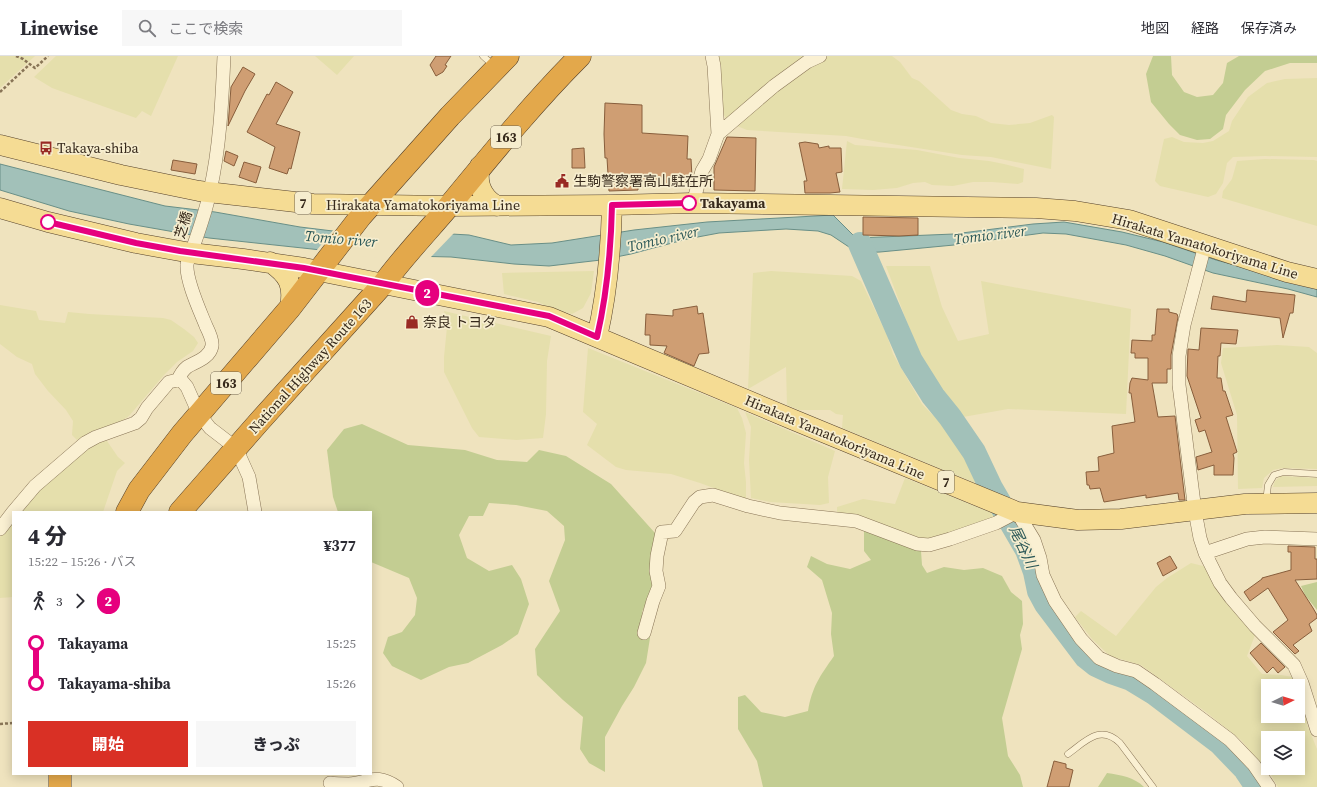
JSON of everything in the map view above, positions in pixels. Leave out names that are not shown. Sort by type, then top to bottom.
[{"type":"highway","name":"National Highway Route 163","points":[[181,511],[384,283],[480,166],[580,56]]},
{"type":"highway","name":"163","points":[[128,511],[139,490],[199,414],[290,308],[366,211],[450,116],[496,60]]},
{"type":"highway","points":[[60,775],[60,787]]},
{"type":"main road","name":"Hirakata Yamatokoriyama Line","points":[[0,145],[121,175],[208,199],[313,204],[366,211],[441,213],[497,206],[693,203],[1044,208],[1075,211],[1129,220],[1288,272],[1317,279]]},
{"type":"main road","points":[[480,166],[478,179],[481,189],[489,201],[497,206]]},
{"type":"main road","points":[[597,337],[602,314],[612,226],[612,205]]},
{"type":"main road","name":"Hirakata Yamatokoriyama Line","points":[[0,208],[55,224],[136,243],[191,253],[270,262],[324,264],[384,283],[549,316],[1017,512],[1078,520],[1121,519],[1245,504],[1317,503]]},
{"type":"main road","points":[[270,262],[284,274],[289,282],[292,290],[290,308]]},
{"type":"street","name":"芝橋","points":[[178,380],[181,373],[186,368],[204,358],[212,348],[209,333],[194,297],[187,269],[187,263],[208,199],[216,157],[224,56]]},
{"type":"street","points":[[712,56],[714,66],[718,134]]},
{"type":"street","points":[[693,203],[702,171],[709,159],[711,148],[718,134],[774,86],[807,62],[820,56]]},
{"type":"street","points":[[1205,245],[1184,325],[1180,356],[1179,385],[1195,511],[1200,538],[1205,553],[1220,583],[1231,598],[1255,626],[1294,666],[1302,683],[1317,730]]},
{"type":"street","points":[[14,511],[35,486],[85,443],[96,437],[135,423],[142,418],[148,408],[169,382],[178,380],[182,381],[187,387],[199,414],[210,428],[236,448],[249,477],[255,511]]},
{"type":"street","points":[[644,633],[659,586],[656,571],[657,556],[662,532],[675,531],[694,502],[700,497],[713,495],[780,514],[856,521],[917,544],[928,545],[950,540],[996,523],[1017,512],[1034,540],[1040,558],[1043,575],[1055,600],[1081,639],[1099,658],[1117,666],[1136,671],[1230,740],[1254,765],[1269,787]]},
{"type":"street","points":[[0,529],[12,513]]},
{"type":"street","points":[[1205,553],[1247,539],[1265,537],[1317,539]]},
{"type":"street","points":[[330,781],[350,784],[372,779],[388,781],[397,787]]},
{"type":"lane","points":[[1266,504],[1268,486],[1274,475],[1284,472],[1317,474]]},
{"type":"lane","points":[[1068,754],[1093,736],[1108,734],[1120,743],[1153,787]]},
{"type":"path","points":[[16,56],[35,68],[48,56]]},
{"type":"path","points":[[0,92],[30,64]]},
{"type":"path","points":[[0,724],[12,723]]},
{"type":"shaded area","points":[[0,56],[35,56],[0,88]]},
{"type":"shaded area","points":[[56,56],[178,56],[151,116],[142,111],[136,118],[52,88],[34,77]]},
{"type":"shaded area","points":[[315,56],[354,56],[337,75]]},
{"type":"shaded area","points":[[719,56],[811,56],[728,122],[724,115]]},
{"type":"shaded area","points":[[825,56],[892,56],[900,62],[912,78],[919,81],[951,110],[962,114],[976,116],[991,123],[1009,125],[1030,123],[1052,115],[1054,117],[1051,169],[991,157],[962,155],[846,136],[747,130],[737,126],[758,106]]},
{"type":"shaded area","points":[[1317,78],[1317,157],[1233,157],[1227,163],[1223,183],[1216,194],[1208,197],[1160,186],[1155,181],[1164,139],[1172,137],[1184,142],[1203,143],[1213,141],[1229,131],[1232,121],[1248,97],[1267,83],[1285,79]]},
{"type":"shaded area","points":[[847,141],[855,145],[917,150],[959,158],[1004,164],[1024,169],[1023,182],[1018,184],[973,182],[953,186],[932,185],[925,182],[913,183],[897,188],[873,190],[842,189]]},
{"type":"shaded area","points":[[1265,159],[1317,161],[1317,226],[1222,198],[1223,191],[1232,179],[1237,161]]},
{"type":"shaded area","points":[[886,266],[930,266],[942,307],[958,341],[989,334],[981,281],[1131,309],[1126,414],[1008,409],[963,417],[944,394],[917,347]]},
{"type":"shaded area","points":[[594,271],[591,293],[583,308],[572,314],[552,309],[538,302],[504,294],[502,273]]},
{"type":"shaded area","points":[[771,271],[852,276],[861,281],[887,335],[893,354],[922,404],[952,435],[976,480],[975,483],[842,428],[843,415],[836,414],[830,410],[799,410],[787,405],[786,367],[748,389],[753,273]]},
{"type":"shaded area","points":[[0,305],[36,311],[39,320],[65,323],[68,312],[163,318],[171,320],[184,329],[194,337],[198,343],[193,351],[177,362],[164,375],[129,416],[120,422],[90,432],[77,440],[72,435],[73,421],[66,410],[48,391],[35,374],[32,364],[17,357],[0,344]]},
{"type":"shaded area","points":[[444,311],[551,336],[547,361],[546,414],[543,438],[516,440],[479,437],[472,428],[444,372],[447,327]]},
{"type":"shaded area","points":[[1277,345],[1309,347],[1317,353],[1317,469],[1283,468],[1273,470],[1264,478],[1262,488],[1238,489],[1237,415],[1221,363],[1223,348]]},
{"type":"shaded area","points":[[588,348],[737,408],[742,418],[746,433],[744,463],[746,500],[671,474],[626,470],[616,467],[587,445],[597,424],[583,412]]},
{"type":"shaded area","points":[[745,412],[835,451],[828,477],[829,503],[820,505],[770,502],[751,498],[749,460],[751,427]]},
{"type":"shaded area","points":[[107,441],[118,457],[125,463],[117,471],[103,511],[20,511],[41,486],[92,443]]},
{"type":"shaded area","points":[[1281,476],[1317,478],[1317,486],[1273,487],[1275,481]]},
{"type":"shaded area","points":[[905,478],[997,515],[985,522],[928,539],[918,538],[837,514],[837,507],[863,499],[895,504]]},
{"type":"shaded area","points":[[12,521],[12,597],[0,598],[0,537]]},
{"type":"shaded area","points":[[1191,563],[1207,567],[1238,614],[1255,635],[1247,656],[1262,674],[1293,677],[1294,679],[1261,679],[1261,723],[1305,723],[1305,716],[1317,749],[1317,787],[1278,787],[1271,775],[1305,775],[1305,731],[1261,731],[1261,763],[1241,740],[1206,712],[1141,665],[1110,656],[1092,639],[1075,617],[1081,611],[1116,636],[1156,587],[1167,578]]},
{"type":"green space","points":[[1153,56],[1171,56],[1172,75],[1184,92],[1197,97],[1213,95],[1223,83],[1227,63],[1239,56],[1317,56],[1317,63],[1290,63],[1265,71],[1245,90],[1226,115],[1223,129],[1210,139],[1197,140],[1180,135],[1151,102],[1146,74]]},
{"type":"green space","points":[[362,424],[408,445],[465,450],[497,460],[527,462],[539,450],[566,456],[611,484],[655,533],[654,585],[642,612],[650,638],[646,663],[605,737],[605,772],[589,763],[580,749],[583,717],[537,675],[535,649],[560,611],[549,581],[565,540],[564,526],[547,511],[516,505],[489,503],[483,516],[469,516],[459,535],[467,558],[489,571],[512,565],[521,579],[529,604],[518,634],[502,645],[468,663],[449,667],[421,680],[392,666],[383,653],[388,637],[402,632],[415,615],[417,598],[409,578],[372,562],[372,511],[338,511],[333,497],[327,450],[344,429]]},
{"type":"green space","points":[[864,529],[921,551],[922,565],[927,573],[944,567],[964,570],[983,568],[1002,576],[1011,592],[1022,601],[1023,624],[1020,635],[1022,649],[1002,718],[1008,756],[1020,775],[1023,787],[763,787],[757,761],[738,729],[738,697],[745,695],[761,712],[785,717],[808,711],[817,682],[834,656],[831,634],[832,613],[822,580],[807,567],[811,556],[827,564],[850,569],[871,560],[864,551]]},
{"type":"green space","points":[[1317,582],[1317,610],[1305,595],[1301,586]]},
{"type":"green space","points":[[1107,773],[1132,779],[1144,787],[1098,787]]},
{"type":"water","name":"Tomio river","points":[[0,164],[165,206],[215,212],[300,227],[341,232],[399,231],[469,235],[511,245],[552,243],[634,230],[707,222],[833,215],[856,238],[954,234],[1033,224],[1064,222],[1122,232],[1163,242],[1216,260],[1317,287],[1317,297],[1288,289],[1213,273],[1165,256],[1126,245],[1066,234],[1043,233],[954,245],[858,253],[831,235],[818,231],[786,229],[719,233],[687,239],[631,254],[601,260],[549,266],[514,264],[451,257],[368,255],[209,238],[129,224],[69,211],[0,190]]},
{"type":"pier","points":[[334,229],[399,229],[455,232],[430,258],[368,257],[316,251]]},
{"type":"building","points":[[436,56],[451,56],[445,65],[447,66],[443,72],[436,76],[430,65]]},
{"type":"building","points":[[243,67],[255,74],[228,126],[231,87]]},
{"type":"building","points":[[276,82],[293,92],[276,124],[300,132],[291,169],[289,168],[287,174],[269,168],[275,147],[247,132],[267,94],[269,95]]},
{"type":"building","points":[[605,103],[642,105],[642,133],[688,136],[687,159],[691,159],[692,177],[690,185],[638,187],[638,190],[609,191],[607,158],[605,158]]},
{"type":"building","points":[[727,137],[756,138],[755,191],[714,190],[714,167]]},
{"type":"building","points":[[805,142],[818,144],[819,148],[829,146],[829,148],[841,148],[842,172],[836,173],[840,192],[805,193],[804,181],[807,181],[799,143]]},
{"type":"building","points":[[584,148],[585,168],[572,168],[572,149]]},
{"type":"building","points":[[226,151],[238,156],[234,166],[224,161]]},
{"type":"building","points":[[173,160],[197,164],[195,174],[171,170]]},
{"type":"building","points":[[244,162],[261,167],[256,183],[239,177]]},
{"type":"building","points":[[863,217],[918,218],[918,235],[863,235]]},
{"type":"building","points":[[1247,290],[1295,295],[1293,313],[1290,313],[1283,338],[1280,318],[1211,309],[1213,296],[1246,302]]},
{"type":"building","points":[[697,306],[698,314],[703,313],[709,353],[699,354],[694,366],[664,353],[667,346],[650,345],[650,335],[645,335],[646,314],[673,316],[673,310]]},
{"type":"building","points":[[1157,309],[1169,309],[1169,312],[1177,314],[1178,317],[1171,355],[1171,369],[1167,369],[1167,383],[1152,383],[1158,417],[1175,416],[1185,500],[1179,500],[1178,493],[1146,498],[1146,495],[1104,502],[1100,488],[1090,489],[1089,485],[1087,485],[1086,472],[1099,471],[1098,457],[1114,453],[1112,426],[1135,422],[1131,393],[1129,393],[1130,383],[1132,378],[1148,380],[1148,358],[1135,358],[1135,353],[1131,353],[1132,340],[1152,341],[1152,335],[1155,335]]},
{"type":"building","points":[[1201,328],[1238,330],[1236,344],[1221,343],[1220,356],[1218,356],[1217,378],[1221,378],[1223,391],[1225,391],[1233,415],[1226,417],[1237,452],[1233,454],[1233,475],[1214,475],[1214,465],[1198,470],[1196,457],[1212,452],[1205,430],[1199,432],[1195,420],[1201,418],[1187,376],[1188,349],[1199,350]]},
{"type":"building","points":[[1288,546],[1315,547],[1315,559],[1317,559],[1317,579],[1295,580],[1313,608],[1317,618],[1309,624],[1312,631],[1293,645],[1299,651],[1295,654],[1273,632],[1288,620],[1268,588],[1250,601],[1244,592],[1262,578],[1291,570],[1291,552],[1288,552]]},
{"type":"building","points":[[1170,556],[1177,568],[1163,576],[1157,563]]},
{"type":"building","points":[[1261,643],[1285,667],[1278,673],[1273,667],[1267,673],[1250,653]]},
{"type":"building","points":[[1054,761],[1066,764],[1066,768],[1073,770],[1069,787],[1047,787]]},
{"type":"waterway","name":"尾谷川","points":[[860,244],[911,361],[933,396],[950,417],[974,452],[991,488],[1027,550],[1035,572],[1039,591],[1046,604],[1086,657],[1096,665],[1131,679],[1154,693],[1220,743],[1245,769],[1257,787]]},
{"type":"bus line","name":"2","points":[[48,222],[136,243],[191,253],[256,260],[304,268],[549,316],[597,337],[602,314],[612,226],[612,205],[689,203]]},
{"type":"place","name":"Takaya-shiba","points":[[46,148]]},
{"type":"place","name":"生駒警察署高山駐在所","points":[[562,181]]},
{"type":"place","name":"Takayama","points":[[689,203]]},
{"type":"place","name":"奈良 トヨタ","points":[[412,322]]}]
